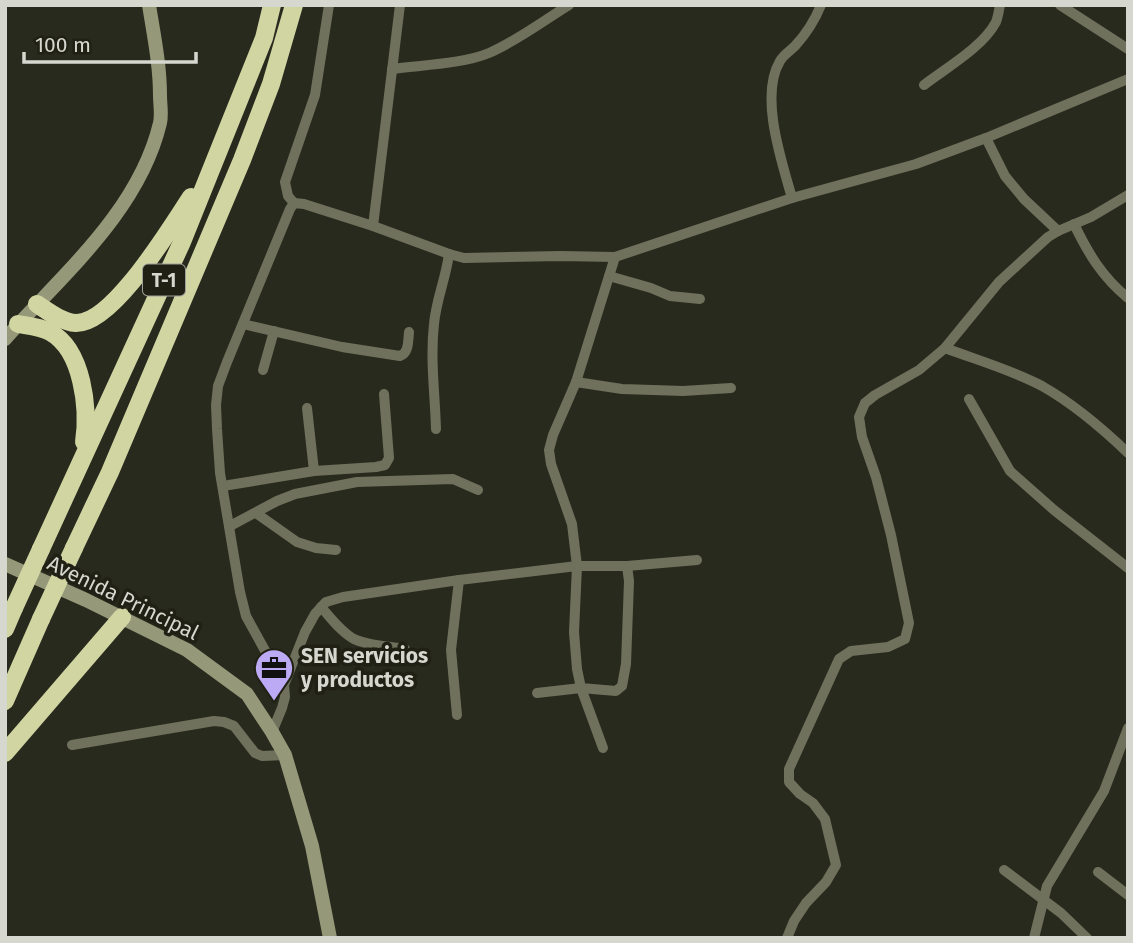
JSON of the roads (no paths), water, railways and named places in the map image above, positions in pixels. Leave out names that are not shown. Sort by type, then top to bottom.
[{"type":"highway","name":"T-1","points":[[5,629],[182,242],[264,38],[272,5]]},
{"type":"highway","name":"T-1","points":[[5,701],[110,472],[242,160],[271,84],[294,5]]},
{"type":"highway","points":[[37,304],[61,320],[75,323],[96,317],[109,307],[136,278],[214,162]]},
{"type":"highway","points":[[18,324],[42,328],[58,337],[70,352],[81,378],[86,427],[74,475]]},
{"type":"highway","points":[[5,753],[123,624]]},
{"type":"main road","points":[[5,339],[105,229],[131,191],[147,159],[161,121],[160,69],[149,5]]},
{"type":"main road","name":"Avenida Principal","points":[[5,564],[123,624],[187,650],[247,694],[285,755],[312,846],[330,938]]},
{"type":"street","points":[[329,5],[315,95],[285,182],[288,196],[294,203],[373,226],[464,258],[615,257],[793,198],[916,164],[1128,79]]},
{"type":"street","points":[[373,226],[400,5]]},
{"type":"street","points":[[392,69],[487,54],[569,5]]},
{"type":"street","points":[[793,198],[772,118],[772,82],[780,61],[816,19],[821,5]]},
{"type":"street","points":[[924,85],[983,38],[996,21],[1000,5]]},
{"type":"street","points":[[1060,5],[1128,49]]},
{"type":"street","points":[[986,138],[1005,176],[1024,199],[1058,231]]},
{"type":"street","points":[[787,938],[806,903],[836,865],[825,819],[813,803],[789,782],[789,769],[839,659],[851,651],[888,647],[905,639],[909,623],[891,535],[862,437],[859,417],[865,403],[919,370],[945,348],[999,282],[1048,237],[1091,217],[1128,195]]},
{"type":"street","points":[[272,732],[285,697],[284,685],[246,616],[240,592],[223,486],[217,429],[218,386],[294,203]]},
{"type":"street","points":[[1074,224],[1093,261],[1111,284],[1128,298]]},
{"type":"street","points":[[436,429],[432,345],[437,300],[449,254]]},
{"type":"street","points":[[603,748],[581,688],[577,669],[574,632],[577,566],[572,524],[551,464],[549,450],[576,382],[615,257]]},
{"type":"street","points":[[609,276],[670,296],[701,299]]},
{"type":"street","points":[[243,324],[342,347],[400,356],[407,351],[409,332]]},
{"type":"street","points":[[263,370],[274,331]]},
{"type":"street","points":[[945,348],[1042,386],[1087,418],[1128,453]]},
{"type":"street","points":[[576,382],[622,389],[671,391],[731,388]]},
{"type":"street","points":[[223,486],[314,471],[385,465],[389,457],[384,394]]},
{"type":"street","points":[[969,399],[1010,471],[1054,510],[1128,568]]},
{"type":"street","points":[[307,408],[314,471]]},
{"type":"street","points":[[230,526],[277,501],[356,482],[453,479],[478,490]]},
{"type":"street","points":[[256,513],[297,542],[336,550]]},
{"type":"street","points":[[284,685],[314,614],[326,602],[343,597],[459,580],[577,566],[627,566],[697,560]]},
{"type":"street","points":[[537,693],[581,688],[616,691],[622,686],[626,664],[629,581],[627,566]]},
{"type":"street","points":[[457,715],[451,650],[459,580]]},
{"type":"street","points":[[321,607],[353,638],[361,642],[405,649]]},
{"type":"street","points":[[72,745],[225,722],[234,726],[256,753],[262,756],[285,755]]},
{"type":"street","points":[[1034,938],[1043,898],[1052,876],[1104,791],[1128,728]]},
{"type":"street","points":[[1004,870],[1043,898],[1087,938]]},
{"type":"street","points":[[1098,872],[1128,895]]},
{"type":"place","name":"SEN servicios y productos","points":[[274,702]]}]
